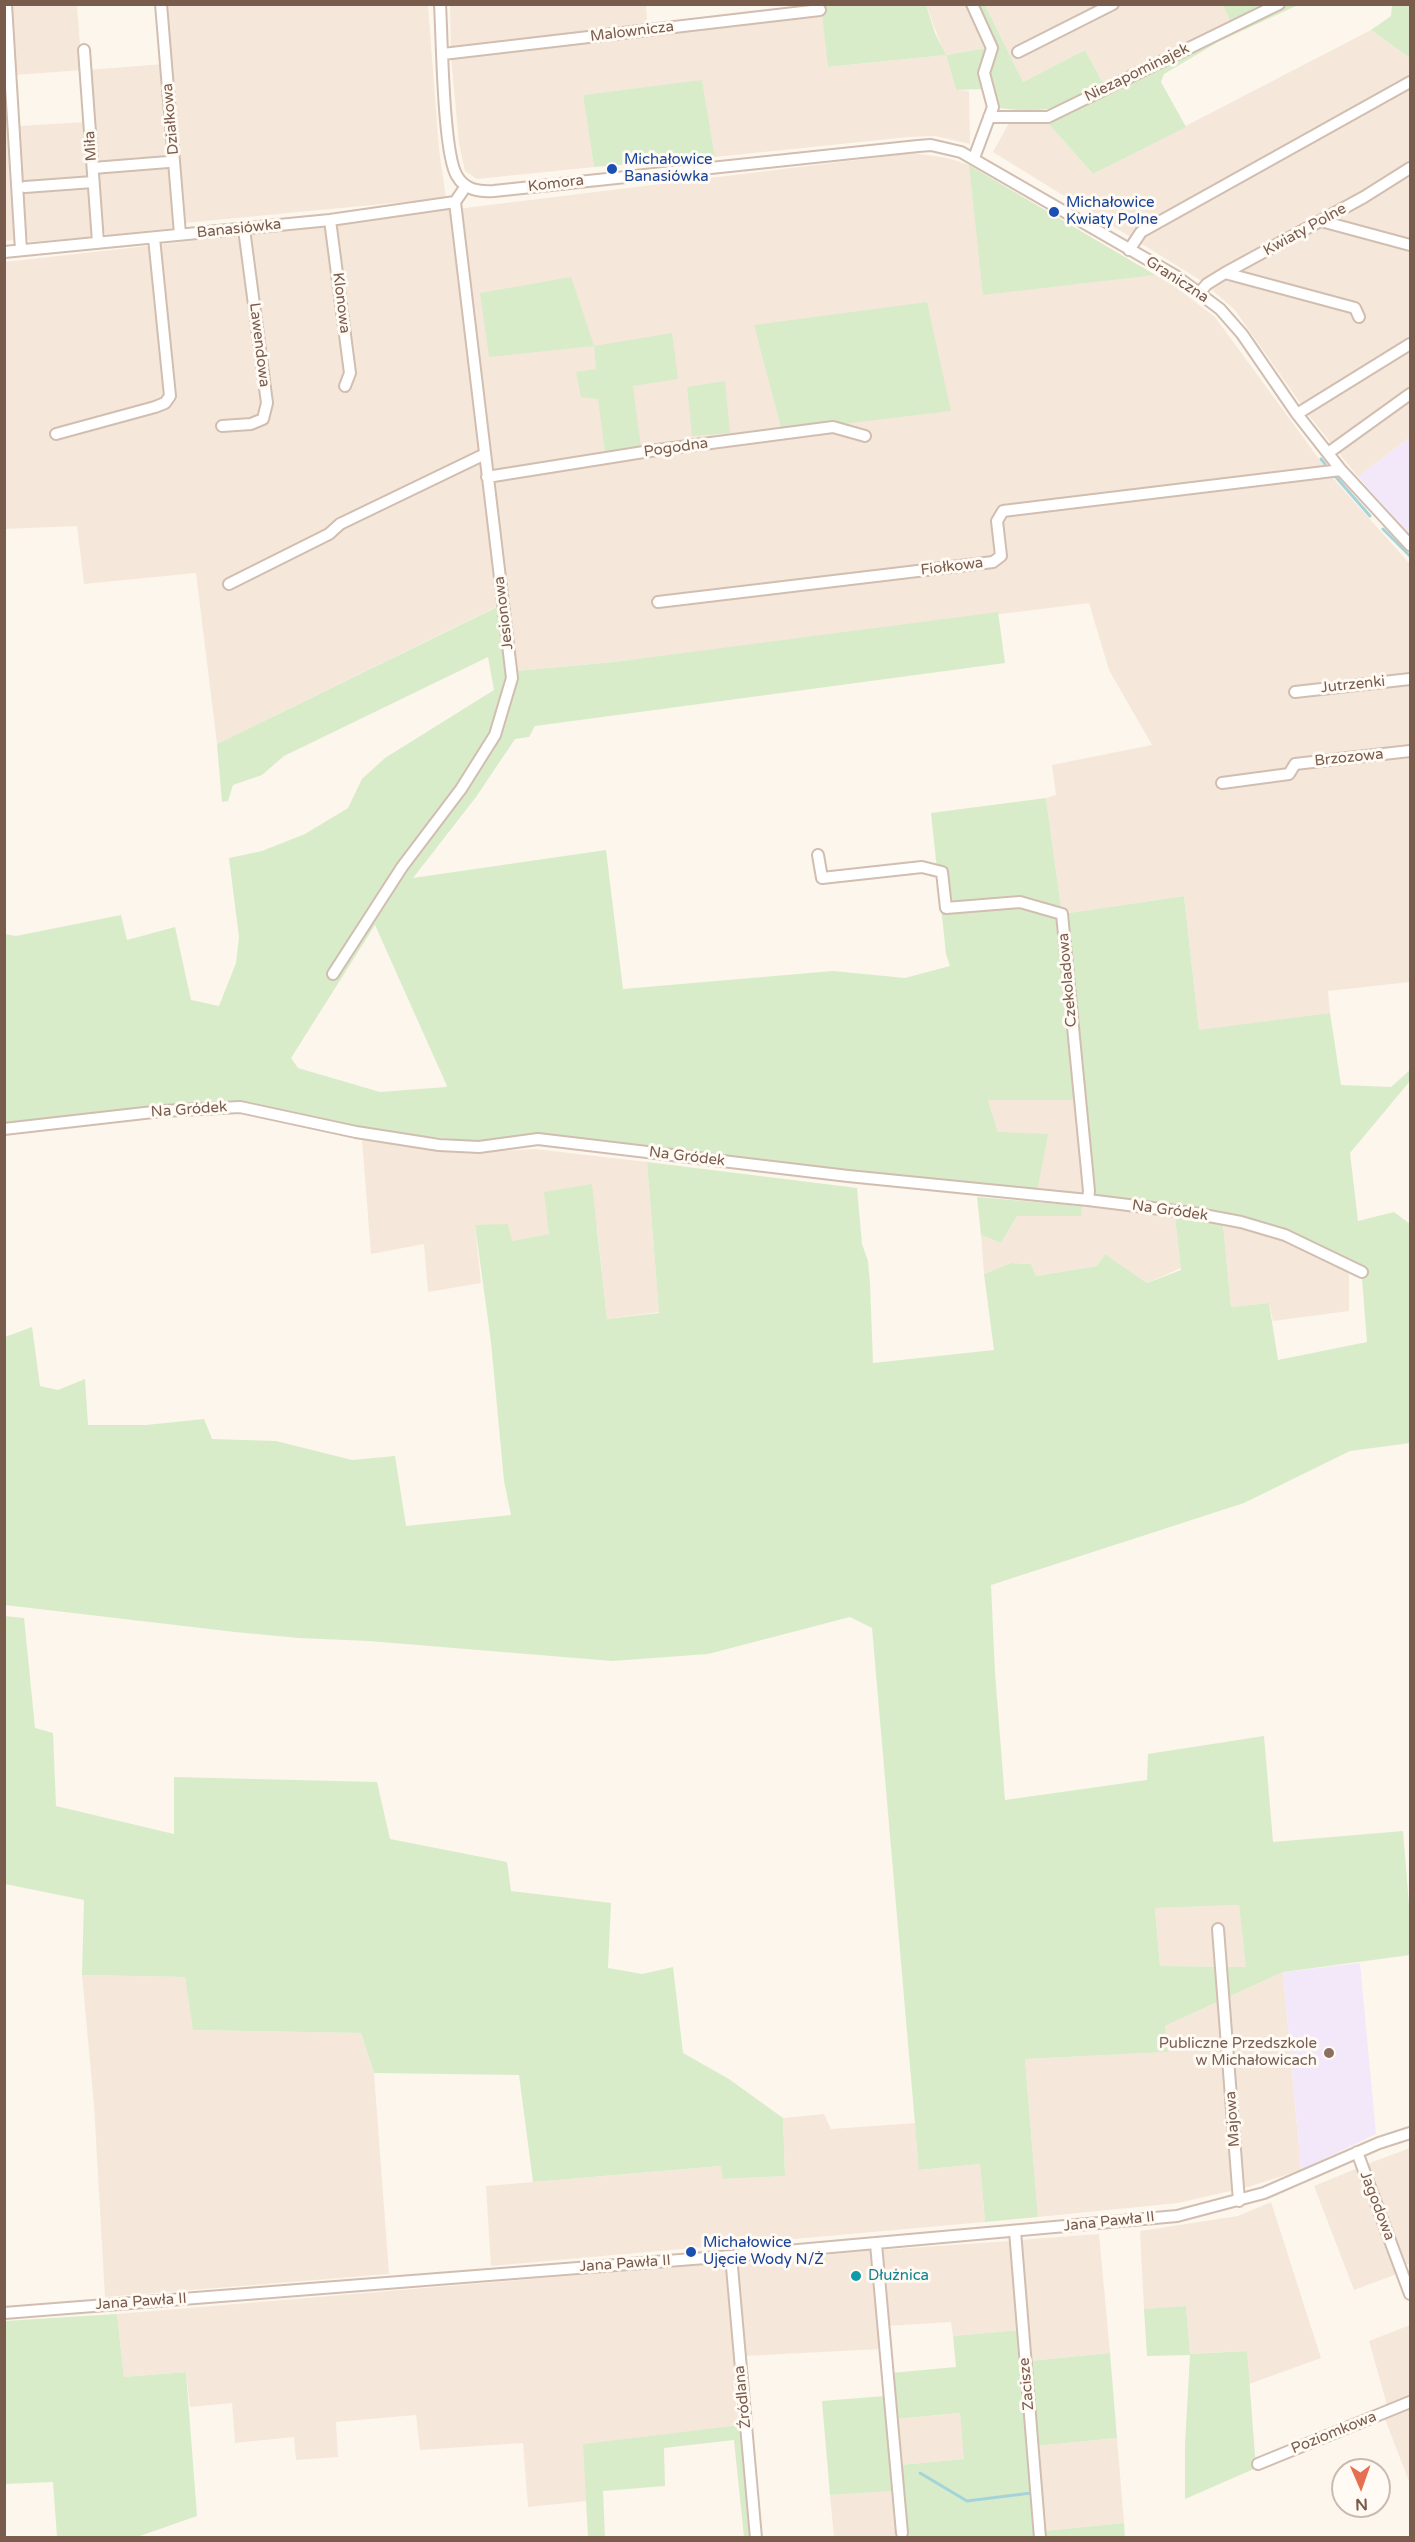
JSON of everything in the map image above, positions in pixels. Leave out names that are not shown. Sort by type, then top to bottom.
[{"type":"street","points":[[6,4],[21,250]]},
{"type":"street","name":"Działkowa","points":[[161,4],[180,234]]},
{"type":"street","points":[[440,4],[452,166],[456,175],[466,186],[455,201]]},
{"type":"street","points":[[972,4],[992,48],[984,73],[993,107],[974,158]]},
{"type":"street","points":[[1018,52],[1113,4]]},
{"type":"street","name":"Niezapominajek","points":[[989,117],[1048,117],[1280,4]]},
{"type":"street","name":"Malownicza","points":[[443,54],[820,10]]},
{"type":"street","name":"Miła","points":[[84,50],[98,242]]},
{"type":"street","name":"Graniczna","points":[[1409,542],[1341,470],[1297,414],[1242,334],[1220,309],[1200,292],[1129,250],[1141,232],[1410,82]]},
{"type":"street","name":"Komora","points":[[466,186],[477,191],[494,191],[918,146],[946,147],[974,158],[1129,250]]},
{"type":"street","points":[[93,168],[168,162]]},
{"type":"street","name":"Kwiaty Polne","points":[[1200,292],[1207,284],[1364,197],[1410,168]]},
{"type":"street","points":[[25,187],[93,182]]},
{"type":"street","name":"Banasiówka","points":[[4,252],[330,220],[455,201]]},
{"type":"street","name":"Jesionowa","points":[[333,974],[402,867],[461,789],[495,735],[512,678],[455,201]]},
{"type":"street","name":"Klonowa","points":[[330,220],[350,373],[345,386]]},
{"type":"street","points":[[1321,221],[1410,245]]},
{"type":"street","name":"Lawendowa","points":[[222,426],[251,424],[263,418],[267,403],[244,229]]},
{"type":"street","points":[[56,434],[155,407],[165,403],[170,396],[154,238]]},
{"type":"street","points":[[1226,273],[1355,308],[1359,317]]},
{"type":"street","points":[[1297,414],[1410,344]]},
{"type":"street","points":[[1328,453],[1410,394]]},
{"type":"street","name":"Pogodna","points":[[488,477],[650,451],[833,427],[865,436]]},
{"type":"street","points":[[229,584],[329,534],[340,524],[485,454]]},
{"type":"street","name":"Fiołkowa","points":[[658,602],[993,562],[1001,556],[998,517],[1003,511],[1341,470]]},
{"type":"street","name":"Jutrzenki","points":[[1295,692],[1410,679]]},
{"type":"street","name":"Brzozowa","points":[[1222,783],[1289,774],[1296,764],[1410,751]]},
{"type":"street","name":"Czekoladowa","points":[[818,855],[822,878],[922,867],[942,872],[946,908],[1020,902],[1062,914],[1089,1191],[1088,1200]]},
{"type":"street","name":"Na Gródek","points":[[4,1129],[162,1111],[223,1106],[240,1107],[356,1132],[439,1145],[479,1147],[538,1139],[848,1176],[1193,1213],[1241,1222],[1285,1235],[1362,1272]]},
{"type":"street","name":"Majowa","points":[[1218,1929],[1239,2201]]},
{"type":"street","name":"Jana Pawła II","points":[[4,2313],[876,2244],[1176,2216],[1264,2193],[1357,2152],[1410,2133]]},
{"type":"street","name":"Jagodowa","points":[[1357,2152],[1410,2294]]},
{"type":"street","name":"Zacisze","points":[[1014,2231],[1040,2538]]},
{"type":"street","points":[[876,2244],[902,2533]]},
{"type":"street","name":"Źródlana","points":[[731,2256],[756,2538]]},
{"type":"street","name":"Poziomkowa","points":[[1258,2464],[1410,2402]]},
{"type":"shaded area","points":[[10,5],[77,5],[82,70],[15,75],[19,126],[86,122],[94,233],[89,237],[30,242],[28,239],[5,241],[4,56]]},
{"type":"shaded area","points":[[167,5],[428,5],[439,149],[446,198],[184,223]]},
{"type":"shaded area","points":[[450,5],[646,5],[647,19],[642,25],[821,5],[829,67],[945,55],[926,5],[965,5],[987,48],[946,55],[956,90],[969,91],[970,144],[935,136],[909,137],[715,157],[702,81],[583,95],[594,167],[477,179],[465,171],[459,144],[451,57]]},
{"type":"shaded area","points":[[985,5],[1223,5],[1231,23],[1104,85],[1085,50],[1023,82]]},
{"type":"shaded area","points":[[1371,30],[1410,58],[1410,437],[1358,477],[1310,417],[1234,309],[1200,280],[993,152],[1010,121],[1047,122],[1093,174]]},
{"type":"shaded area","points":[[163,64],[175,225],[173,228],[106,235],[103,230],[88,70]]},
{"type":"shaded area","points":[[913,153],[948,158],[969,165],[1176,287],[1215,317],[1333,478],[1410,564],[1410,982],[1328,991],[1330,1013],[1199,1031],[1184,896],[1062,914],[1046,798],[1056,795],[1052,765],[1152,745],[1109,670],[1089,603],[614,662],[505,672],[496,607],[217,744],[196,573],[84,584],[77,526],[5,529],[5,262]]},
{"type":"shaded area","points":[[1410,437],[1410,535],[1358,477]]},
{"type":"shaded area","points":[[988,1100],[1084,1100],[1094,1195],[1037,1192],[998,1132]]},
{"type":"shaded area","points":[[362,1140],[459,1153],[535,1149],[647,1162],[659,1312],[607,1319],[597,1226],[512,1241],[475,1225],[481,1283],[428,1292],[424,1244],[371,1254]]},
{"type":"shaded area","points":[[1082,1206],[1175,1217],[1181,1268],[1147,1283],[1105,1254],[1097,1266],[1036,1276],[1031,1264],[1011,1263],[984,1274],[981,1235],[1001,1243],[1017,1216],[1080,1216]]},
{"type":"shaded area","points":[[1223,1224],[1279,1238],[1349,1271],[1349,1311],[1273,1321],[1269,1303],[1231,1307]]},
{"type":"shaded area","points":[[1239,1905],[1247,1967],[1160,1966],[1155,1908]]},
{"type":"shaded area","name":"Publiczne Przedszkole w Michałowicach","points":[[1360,1963],[1376,2134],[1301,2170],[1283,1972]]},
{"type":"shaded area","points":[[1283,1972],[1301,2170],[1248,2187],[1178,2203],[1038,2217],[1025,2059],[1167,2052],[1165,2026]]},
{"type":"shaded area","points":[[82,1975],[185,1977],[194,2030],[361,2033],[374,2073],[389,2274],[105,2297],[94,2105]]},
{"type":"shaded area","points":[[824,2114],[831,2129],[916,2123],[920,2170],[980,2164],[985,2222],[491,2266],[486,2186],[722,2166],[724,2179],[785,2176],[783,2118]]},
{"type":"shaded area","points":[[1410,2148],[1410,2263],[1406,2265],[1367,2164]]},
{"type":"shaded area","points":[[1358,2168],[1397,2274],[1354,2290],[1314,2186]]},
{"type":"shaded area","points":[[1271,2202],[1321,2358],[1249,2384],[1246,2351],[1190,2354],[1186,2307],[1144,2309],[1140,2231],[1238,2216]]},
{"type":"shaded area","points":[[1099,2234],[1110,2353],[1029,2361],[1018,2240]]},
{"type":"shaded area","points":[[1010,2241],[1019,2330],[953,2336],[951,2322],[887,2326],[880,2250]]},
{"type":"shaded area","points":[[872,2250],[881,2349],[744,2356],[736,2263]]},
{"type":"shaded area","points":[[721,2263],[727,2268],[738,2380],[733,2381],[739,2426],[584,2444],[587,2501],[528,2507],[523,2443],[420,2450],[416,2415],[336,2422],[338,2457],[296,2460],[294,2437],[235,2443],[232,2403],[190,2407],[186,2372],[124,2377],[117,2314]]},
{"type":"shaded area","points":[[1410,2325],[1410,2395],[1387,2405],[1369,2341]]},
{"type":"shaded area","points":[[1410,2407],[1410,2484],[1385,2419]]},
{"type":"shaded area","points":[[960,2413],[965,2459],[900,2465],[895,2419]]},
{"type":"shaded area","points":[[1117,2438],[1124,2523],[1044,2531],[1036,2446]]},
{"type":"shaded area","points":[[894,2491],[898,2537],[834,2537],[830,2495]]},
{"type":"green space","points":[[821,5],[926,5],[935,33],[946,55],[828,67]]},
{"type":"green space","points":[[976,5],[985,5],[1023,82],[1085,50],[1104,85],[1056,108],[1029,111],[997,108],[990,71],[997,45]]},
{"type":"green space","points":[[1223,5],[1269,5],[1231,23]]},
{"type":"green space","points":[[1287,5],[1298,5],[1218,42],[1164,74],[1161,82],[1186,127],[1093,174],[1047,122]]},
{"type":"green space","points":[[1392,5],[1410,5],[1410,58],[1371,30],[1391,16]]},
{"type":"green space","points":[[987,48],[984,89],[956,90],[946,55]]},
{"type":"green space","points":[[702,80],[715,157],[594,167],[583,95]]},
{"type":"green space","points":[[969,165],[972,167],[1155,275],[983,295]]},
{"type":"green space","points":[[571,277],[594,346],[489,357],[480,293]]},
{"type":"green space","points":[[927,302],[951,411],[782,431],[754,325]]},
{"type":"green space","points":[[672,333],[678,379],[633,386],[641,447],[605,452],[598,399],[581,397],[576,372],[596,369],[594,346]]},
{"type":"green space","points":[[725,381],[730,433],[692,436],[687,387]]},
{"type":"green space","points":[[497,607],[505,672],[614,662],[998,612],[1005,663],[535,726],[529,737],[515,739],[476,797],[413,878],[606,850],[623,989],[833,971],[905,978],[950,966],[946,954],[931,813],[1046,798],[1062,914],[1184,896],[1199,1030],[1330,1013],[1341,1085],[1391,1087],[1410,1070],[1410,1081],[1350,1153],[1358,1221],[1394,1212],[1410,1224],[1410,1443],[1350,1451],[1244,1503],[991,1585],[1005,1800],[1147,1780],[1148,1754],[1264,1736],[1273,1842],[1403,1831],[1410,1917],[1410,1955],[1283,1972],[1165,2026],[1168,2052],[1025,2059],[1038,2217],[985,2222],[980,2164],[919,2170],[872,1628],[850,1617],[708,1654],[612,1661],[369,1641],[299,1638],[5,1605],[5,1337],[32,1327],[40,1386],[58,1390],[85,1379],[88,1425],[146,1425],[204,1419],[212,1439],[276,1441],[352,1460],[395,1456],[406,1526],[511,1515],[504,1481],[491,1342],[475,1225],[508,1224],[512,1241],[549,1234],[544,1192],[592,1184],[607,1319],[659,1313],[647,1162],[857,1188],[862,1244],[868,1261],[873,1363],[994,1350],[984,1274],[1011,1263],[1031,1264],[1036,1276],[1097,1266],[1105,1254],[1147,1283],[1181,1270],[1175,1217],[1223,1224],[1231,1307],[1269,1303],[1278,1360],[1367,1342],[1362,1279],[1368,1272],[1288,1231],[1218,1213],[1094,1195],[1084,1100],[988,1100],[998,1132],[1048,1134],[1037,1192],[536,1133],[480,1142],[359,1129],[312,1120],[273,1108],[235,1102],[186,1104],[5,1123],[4,934],[16,936],[121,915],[127,940],[175,927],[191,1000],[219,1006],[236,963],[239,937],[229,858],[262,851],[305,834],[348,808],[362,779],[385,758],[494,690],[488,657],[284,756],[262,775],[233,785],[228,801],[222,802],[217,744]],"holes":[[[375,925],[447,1086],[446,1087],[380,1092],[298,1068],[291,1058]],[[1239,1905],[1246,1967],[1160,1966],[1155,1908]]]},
{"type":"green space","points":[[977,1197],[1082,1206],[1081,1216],[1017,1216],[1001,1243],[981,1235]]},
{"type":"green space","points":[[4,1616],[24,1618],[35,1728],[53,1733],[56,1806],[174,1834],[174,1777],[377,1782],[390,1839],[507,1862],[511,1891],[611,1903],[608,1968],[642,1974],[673,1967],[683,2053],[729,2079],[783,2118],[785,2176],[723,2179],[721,2166],[533,2182],[519,2075],[374,2073],[361,2033],[193,2030],[185,1977],[82,1975],[84,1900],[5,1884]]},
{"type":"green space","points":[[1186,2306],[1190,2354],[1247,2351],[1256,2468],[1185,2499],[1185,2443],[1190,2355],[1147,2356],[1144,2309]]},
{"type":"green space","points":[[117,2314],[124,2377],[186,2372],[197,2516],[137,2537],[57,2537],[53,2482],[5,2484],[5,2321]]},
{"type":"green space","points":[[1019,2330],[1036,2537],[906,2537],[900,2465],[964,2459],[960,2413],[895,2419],[891,2373],[956,2367],[953,2336]]},
{"type":"green space","points":[[1110,2353],[1117,2438],[1036,2446],[1029,2361]]},
{"type":"green space","points":[[885,2396],[894,2491],[830,2495],[822,2401]]},
{"type":"green space","points":[[741,2425],[753,2537],[744,2537],[734,2440],[664,2448],[665,2486],[603,2491],[605,2537],[588,2537],[583,2444]]},
{"type":"green space","points":[[1124,2523],[1125,2537],[1044,2537],[1044,2531]]},
{"type":"waterway","points":[[1321,459],[1325,464]]},
{"type":"waterway","points":[[1335,476],[1370,516]]},
{"type":"waterway","points":[[1383,529],[1410,556]]},
{"type":"waterway","points":[[920,2473],[967,2501],[1031,2493]]},
{"type":"place","name":"Michałowice Banasiówka","points":[[612,169]]},
{"type":"place","name":"Michałowice Kwiaty Polne","points":[[1054,212]]},
{"type":"place","name":"Publiczne Przedszkole w Michałowicach","points":[[1329,2053]]},
{"type":"place","name":"Michałowice Ujęcie Wody N/Ż","points":[[691,2252]]},
{"type":"place","name":"Dłużnica","points":[[856,2276]]}]
